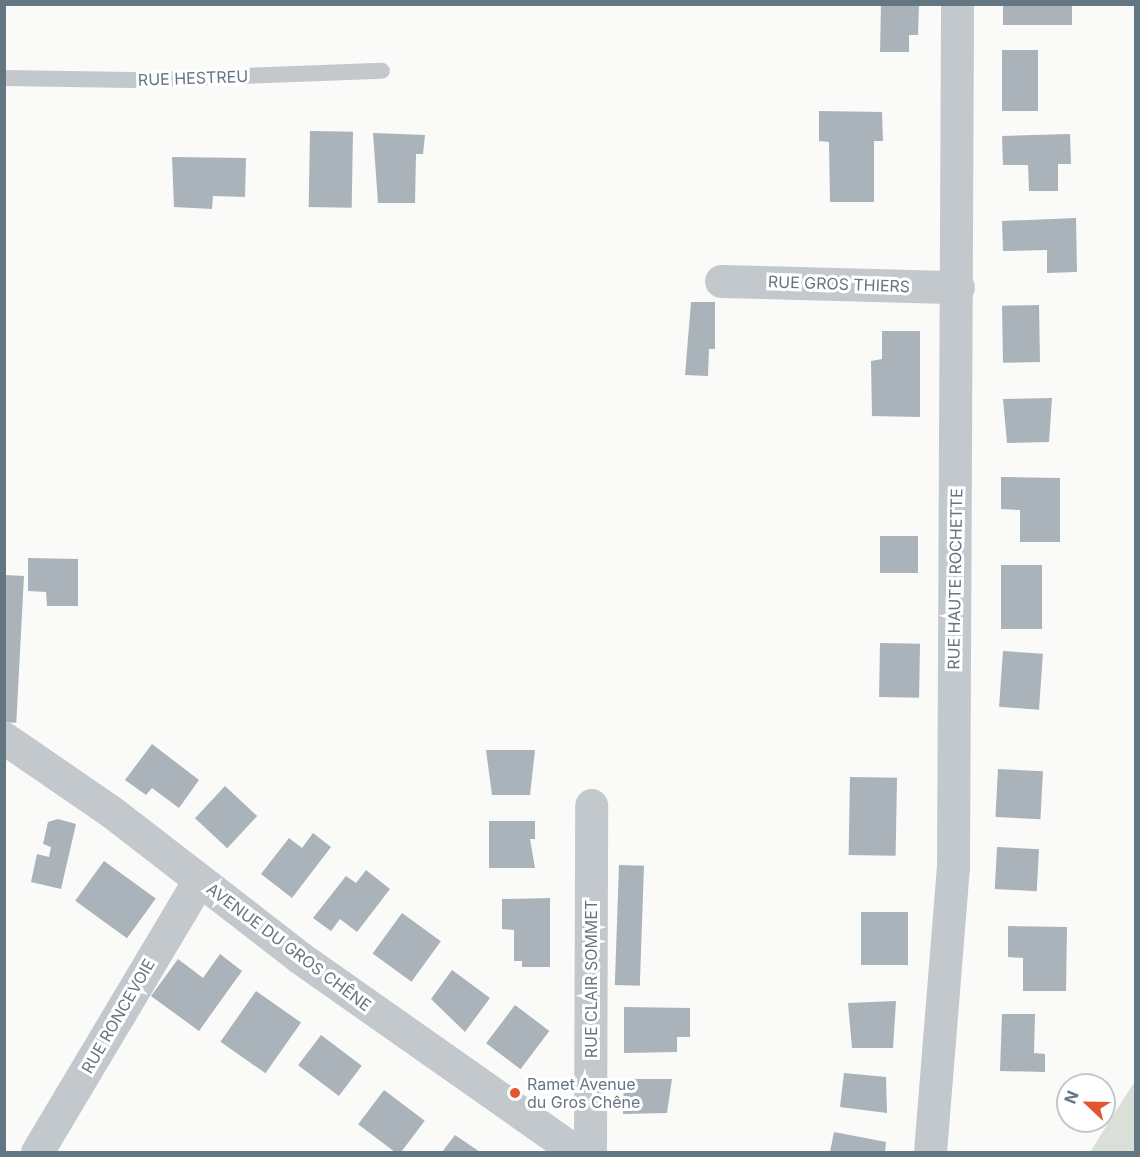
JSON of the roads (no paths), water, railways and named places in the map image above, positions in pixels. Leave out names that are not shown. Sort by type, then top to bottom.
[{"type":"street","name":"RUE HAUTE ROCHETTE","points":[[930,1152],[953,867],[958,287],[957,4]]},
{"type":"street","name":"RUE GROS THIERS","points":[[721,281],[958,287]]},
{"type":"street","name":"AVENUE DU GROS CHÊNE","points":[[4,738],[576,1152]]},
{"type":"street","name":"RUE CLAIR SOMMET","points":[[591,805],[591,1152]]},
{"type":"street","name":"RUE RONCEVOIE","points":[[37,1152],[199,880]]},
{"type":"lane","name":"RUE HESTREU","points":[[4,78],[132,80],[382,71]]},
{"type":"place","name":"Ramet Avenue du Gros Chêne","points":[[515,1093]]}]
